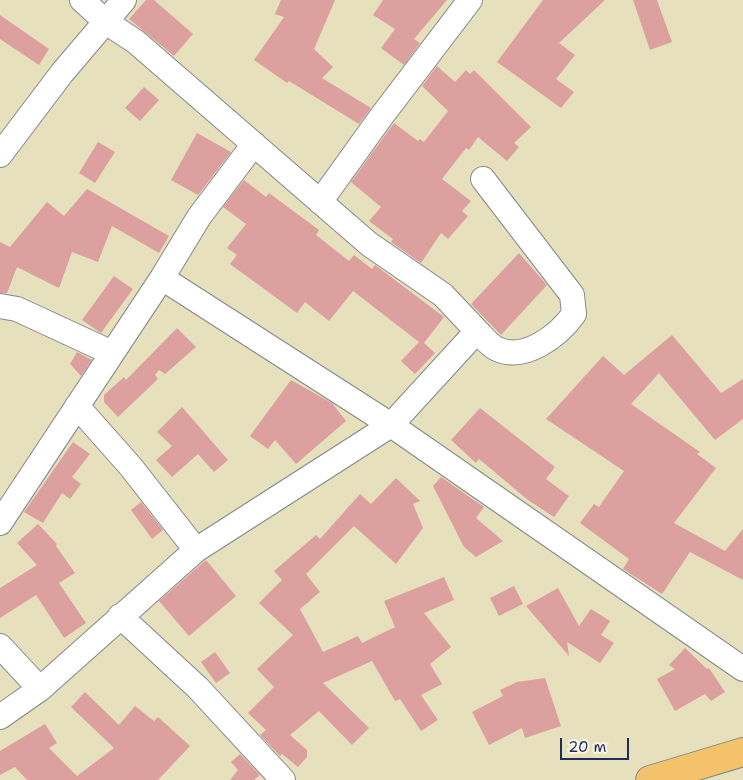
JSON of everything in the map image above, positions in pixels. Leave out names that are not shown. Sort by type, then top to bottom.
[{"type":"main road","points":[[650,780],[743,752]]},
{"type":"street","points":[[82,0],[106,22],[136,42],[369,244],[443,295],[497,349],[519,351],[538,346],[560,332],[575,310],[572,295],[483,179]]},
{"type":"street","points":[[0,155],[62,73],[124,0]]},
{"type":"street","points":[[320,202],[381,117],[470,0]]},
{"type":"street","points":[[0,523],[162,278],[199,217],[254,144]]},
{"type":"street","points":[[162,278],[391,425],[743,669]]},
{"type":"street","points":[[0,306],[16,310],[112,353]]},
{"type":"street","points":[[0,717],[40,689],[196,550],[391,425],[477,331]]},
{"type":"street","points":[[77,406],[131,467],[196,550]]},
{"type":"street","points":[[120,616],[198,688],[284,780]]},
{"type":"street","points":[[0,646],[40,689]]},
{"type":"building","points":[[146,0],[154,0],[193,34],[174,56],[129,19]]},
{"type":"building","points":[[281,0],[335,0],[314,49],[333,67],[322,78],[371,108],[359,124],[289,81],[287,83],[254,60],[284,17],[275,14]]},
{"type":"building","points":[[383,0],[447,0],[414,39],[420,43],[404,65],[381,48],[395,29],[373,15]]},
{"type":"building","points":[[543,0],[605,0],[559,43],[575,55],[556,79],[574,92],[561,108],[497,62]]},
{"type":"building","points":[[633,0],[657,0],[672,42],[650,50]]},
{"type":"building","points":[[0,15],[49,49],[39,65],[0,39]]},
{"type":"building","points":[[437,66],[455,82],[466,70],[470,74],[474,70],[531,127],[514,143],[519,147],[507,161],[478,137],[469,150],[466,148],[442,179],[471,201],[462,211],[468,216],[448,239],[441,233],[421,263],[391,242],[393,239],[369,221],[381,207],[351,182],[394,123],[418,141],[420,139],[424,142],[448,111],[422,86]]},
{"type":"building","points":[[144,87],[159,100],[140,121],[125,108]]},
{"type":"building","points":[[197,133],[231,152],[198,195],[171,180]]},
{"type":"building","points":[[98,142],[115,152],[95,183],[79,173]]},
{"type":"building","points":[[244,180],[266,197],[269,193],[319,230],[316,235],[349,261],[354,255],[372,269],[375,265],[444,317],[424,343],[435,353],[415,374],[401,361],[419,342],[353,291],[329,321],[305,302],[297,313],[230,264],[237,255],[227,248],[246,224],[223,207]]},
{"type":"building","points":[[87,189],[169,236],[159,253],[112,226],[98,262],[72,252],[59,288],[17,267],[7,293],[0,293],[0,242],[10,247],[47,202],[64,216]]},
{"type":"building","points":[[519,253],[547,285],[501,335],[471,304]]},
{"type":"building","points":[[114,276],[133,289],[101,333],[82,320]]},
{"type":"building","points":[[177,328],[196,347],[165,374],[159,370],[155,375],[158,379],[118,417],[104,402],[104,395],[124,377],[126,380]]},
{"type":"building","points":[[672,335],[721,393],[743,379],[743,419],[715,440],[659,373],[631,404],[700,452],[697,454],[716,468],[674,523],[725,551],[743,529],[743,580],[690,552],[662,594],[623,569],[629,559],[580,523],[594,504],[599,507],[624,471],[546,419],[603,356],[624,375]]},
{"type":"building","points":[[77,352],[92,360],[81,376],[70,364]]},
{"type":"building","points":[[291,380],[332,403],[346,421],[296,464],[275,440],[268,449],[250,436]]},
{"type":"building","points":[[182,407],[228,460],[214,472],[198,454],[172,477],[156,460],[172,446],[157,432]]},
{"type":"building","points":[[480,408],[555,467],[546,479],[569,496],[554,517],[528,500],[479,459],[476,463],[451,440]]},
{"type":"building","points":[[73,442],[90,454],[72,477],[81,484],[70,499],[62,493],[43,523],[24,512]]},
{"type":"building","points":[[441,477],[484,507],[476,518],[503,541],[476,557],[464,547],[433,486]]},
{"type":"building","points":[[396,478],[420,501],[413,504],[423,528],[396,564],[354,526],[306,574],[320,592],[300,609],[323,652],[358,636],[362,643],[395,627],[384,601],[444,577],[454,600],[424,613],[451,647],[430,664],[442,684],[421,695],[438,720],[421,731],[400,699],[395,701],[372,661],[323,683],[369,728],[352,745],[319,711],[290,735],[307,750],[307,757],[298,767],[282,754],[280,756],[260,735],[266,730],[248,713],[274,687],[257,669],[293,635],[259,603],[282,580],[274,571],[316,535],[320,539],[360,494],[371,504]]},
{"type":"building","points":[[141,502],[163,530],[152,539],[131,510]]},
{"type":"building","points":[[38,524],[57,544],[56,546],[75,573],[59,583],[86,623],[64,638],[36,595],[0,618],[0,588],[37,565],[17,543]]},
{"type":"building","points":[[206,560],[236,596],[189,636],[159,601]]},
{"type":"building","points":[[514,586],[523,604],[499,616],[490,598]]},
{"type":"building","points":[[558,588],[579,626],[591,609],[610,621],[601,635],[614,643],[600,663],[567,642],[569,656],[526,606]]},
{"type":"building","points":[[685,648],[707,669],[709,668],[725,692],[711,701],[705,694],[675,711],[657,679],[675,669],[669,665]]},
{"type":"building","points":[[215,652],[230,673],[216,683],[201,662]]},
{"type":"building","points":[[545,678],[561,726],[525,738],[522,728],[489,745],[472,712],[503,696],[500,690],[517,682]]},
{"type":"building","points":[[85,692],[119,725],[135,706],[154,721],[158,717],[190,746],[158,780],[27,780],[15,767],[0,775],[0,751],[45,724],[57,743],[49,748],[77,776],[114,748],[71,707]]},
{"type":"building","points":[[240,754],[260,775],[254,780],[230,780],[238,770],[231,762]]}]
